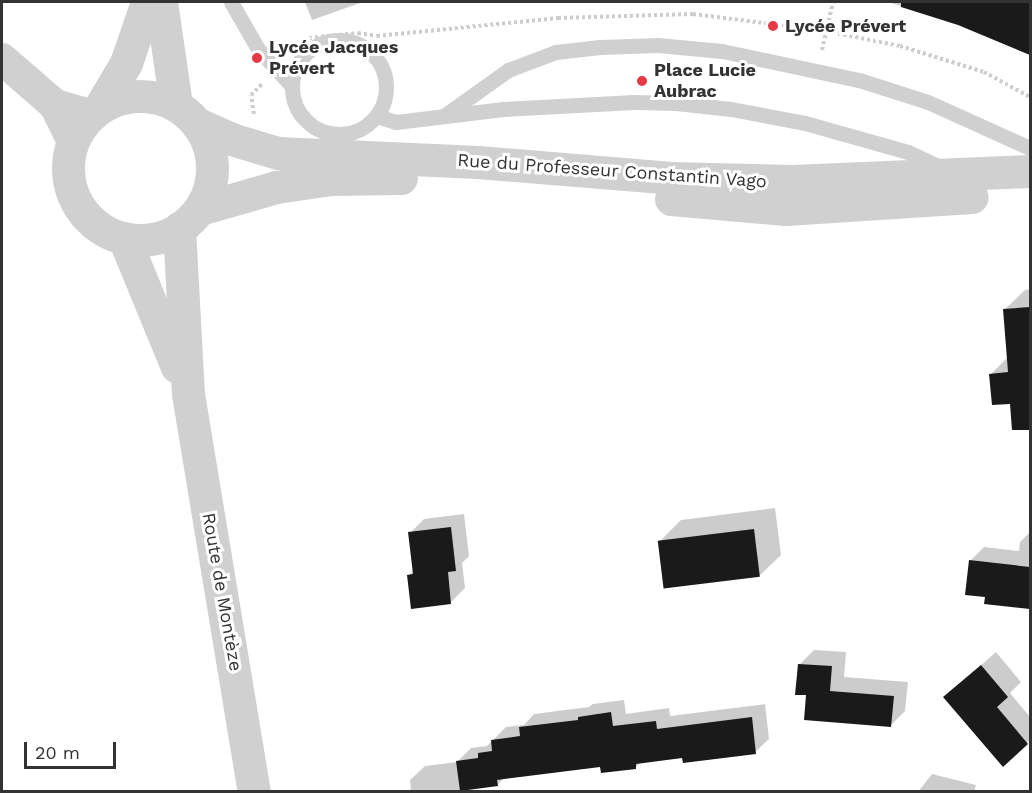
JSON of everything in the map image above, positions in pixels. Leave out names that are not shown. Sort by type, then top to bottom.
[{"type":"street","points":[[147,2],[126,63],[87,121],[67,165],[71,190],[82,212],[101,229],[124,238],[143,240],[162,236],[189,219],[209,188],[212,166],[208,144],[187,115],[160,2]]},
{"type":"street","points":[[2,59],[55,105],[87,121]]},
{"type":"street","points":[[87,121],[118,98],[138,95],[158,98],[187,115]]},
{"type":"street","name":"Rue du Professeur Constantin Vago","points":[[187,115],[231,139],[278,153],[466,161],[671,178],[792,182],[1030,171]]},
{"type":"street","name":"Rue du Professeur Constantin Vago","points":[[189,219],[276,187],[332,179],[386,177],[498,183],[786,209],[1030,192]]},
{"type":"street","name":"Route de Montèze","points":[[189,219],[188,394],[254,792]]},
{"type":"street","name":"Route de Montèze","points":[[124,238],[188,394]]},
{"type":"lane","points":[[231,2],[258,49],[292,86]]},
{"type":"lane","points":[[331,40],[348,40],[363,45],[375,56],[384,70],[387,86],[384,101],[377,116],[365,126],[351,133],[336,134],[321,130],[309,123],[294,100],[292,86],[295,70],[303,56],[316,46],[331,40]]},
{"type":"lane","points":[[445,115],[508,70],[556,52],[600,47],[658,45],[722,51],[859,80],[928,102],[1030,148]]},
{"type":"lane","points":[[377,116],[396,122],[445,115],[634,102],[731,109],[806,123],[870,140],[908,152],[956,175]]},
{"type":"lane","points":[[278,153],[321,130]]},
{"type":"building","points":[[901,2],[1030,2],[1030,55],[958,25],[901,7]]},
{"type":"building","points":[[1030,307],[1030,430],[1012,430],[1010,404],[992,405],[989,374],[1008,372],[1003,309]]},
{"type":"building","points":[[451,527],[456,571],[448,572],[451,604],[411,609],[407,575],[413,574],[408,532]]},
{"type":"building","points":[[754,529],[760,577],[664,588],[658,541]]},
{"type":"building","points":[[969,560],[1030,567],[1030,609],[984,604],[985,597],[965,595]]},
{"type":"building","points":[[798,664],[832,666],[830,691],[894,696],[891,727],[804,720],[806,695],[795,695]]},
{"type":"building","points":[[981,665],[1008,697],[997,707],[1028,744],[1003,767],[943,697]]},
{"type":"building","points":[[611,712],[613,726],[656,721],[657,729],[752,717],[756,754],[683,763],[682,758],[636,764],[636,769],[601,773],[600,767],[497,780],[498,786],[460,791],[456,761],[478,758],[478,753],[492,751],[491,740],[520,736],[519,727],[578,720],[578,717]]},
{"type":"place","name":"Lycée Prévert","points":[[773,26]]},
{"type":"place","name":"Lycée Jacques Prévert","points":[[257,58]]},
{"type":"place","name":"Place Lucie Aubrac","points":[[642,81]]}]
